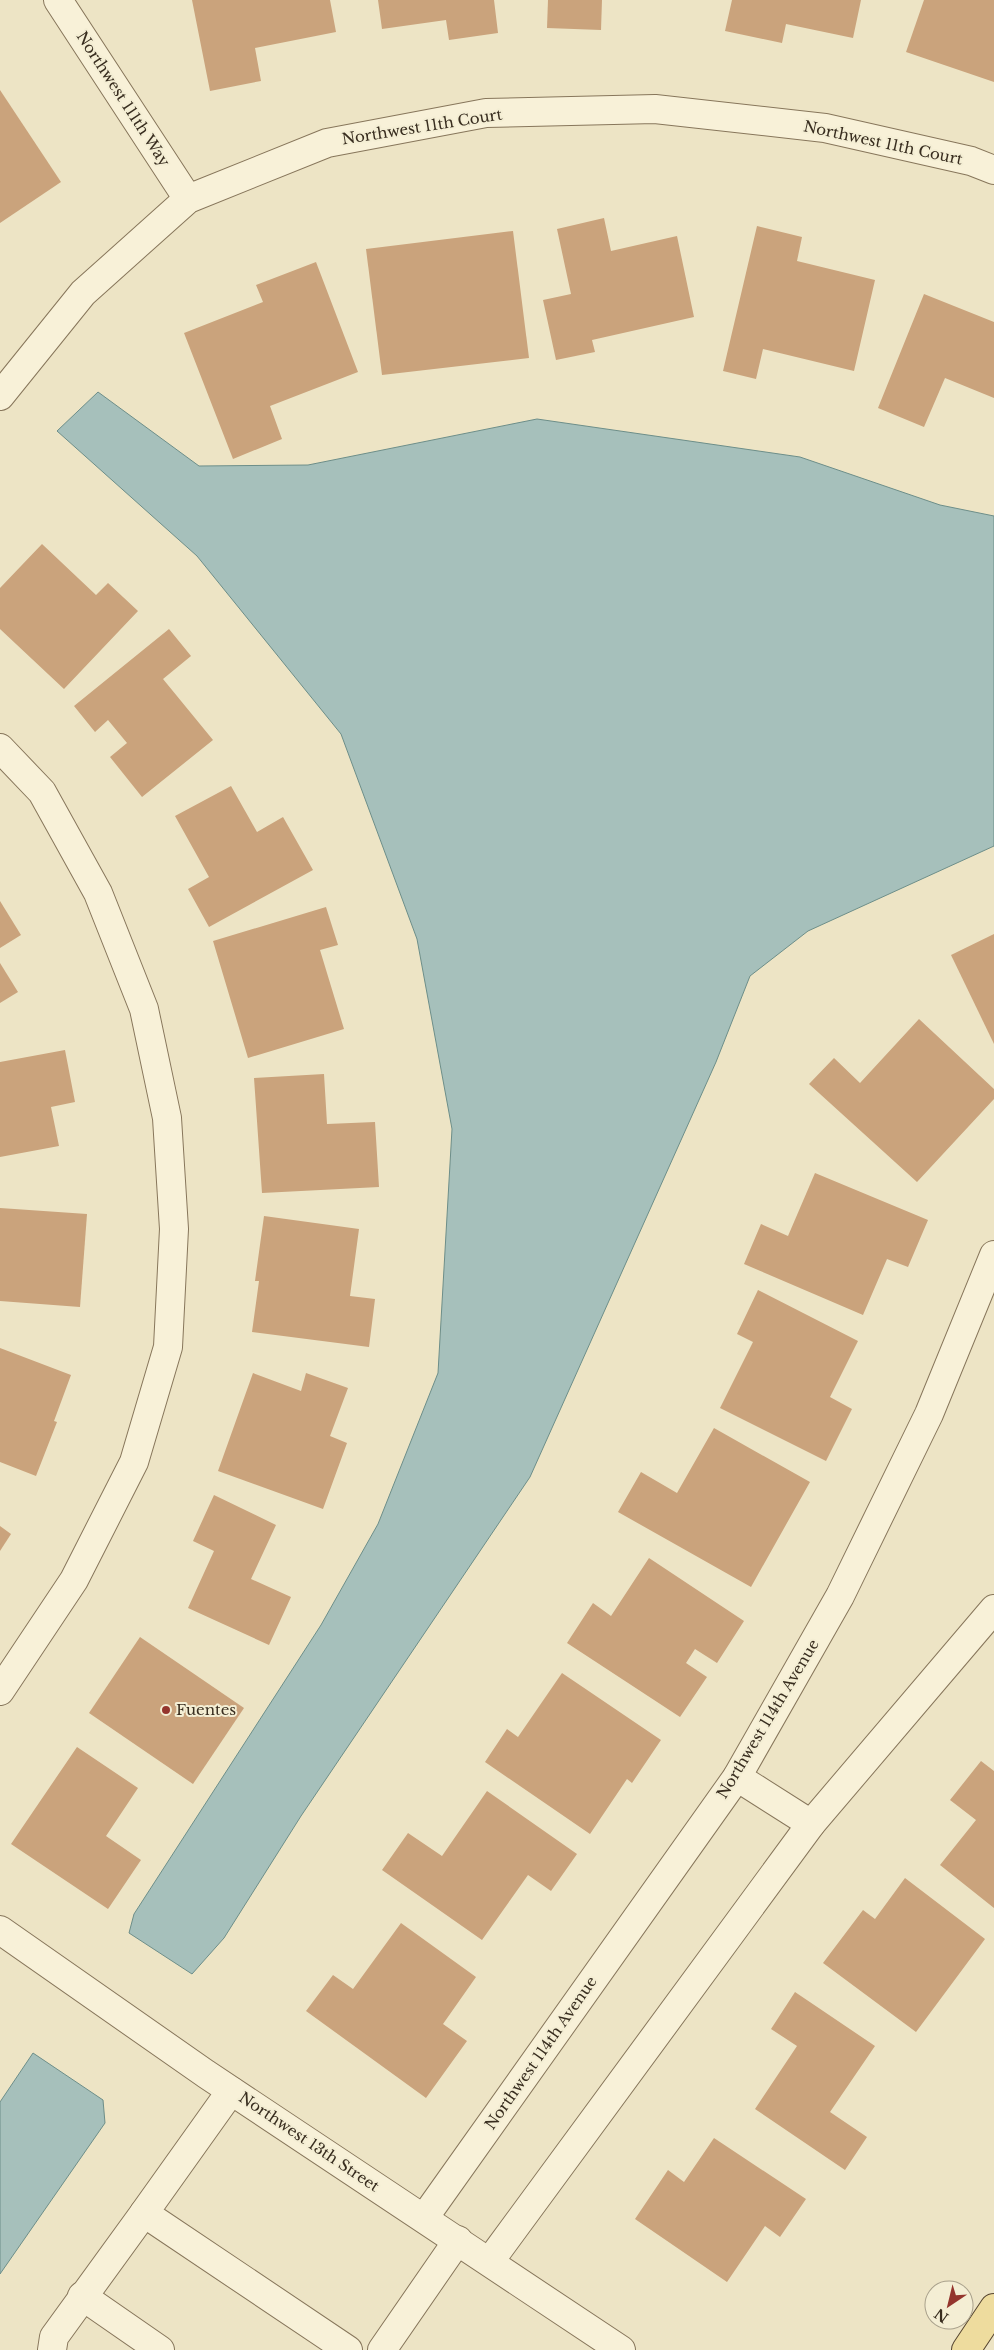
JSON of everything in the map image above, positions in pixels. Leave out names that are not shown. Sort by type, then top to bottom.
[{"type":"main road","points":[[966,2350],[994,2308]]},
{"type":"street","name":"Northwest 111th Way","points":[[58,0],[188,199]]},
{"type":"street","name":"Northwest 11th Court","points":[[0,396],[83,293],[188,199],[327,143],[486,113],[655,108],[825,128],[971,162],[994,170]]},
{"type":"street","points":[[0,748],[42,792],[98,893],[144,1009],[167,1118],[174,1229],[168,1348],[134,1462],[74,1580],[0,1690]]},
{"type":"street","name":"Northwest 114th Avenue","points":[[424,2218],[737,1776],[840,1596],[929,1414],[994,1255]]},
{"type":"street","points":[[490,2261],[811,1824],[994,1609]]},
{"type":"street","points":[[737,1776],[811,1824]]},
{"type":"street","name":"Northwest 13th Street","points":[[0,1930],[232,2091],[621,2350]]},
{"type":"street","points":[[52,2350],[54,2337],[82,2296],[232,2091]]},
{"type":"street","points":[[144,2213],[348,2350]]},
{"type":"street","points":[[382,2350],[458,2240]]},
{"type":"street","points":[[82,2296],[160,2350]]},
{"type":"water","points":[[98,392],[199,466],[308,465],[537,419],[800,457],[940,505],[994,516],[994,846],[808,931],[750,976],[716,1062],[530,1477],[301,1816],[224,1938],[192,1974],[129,1933],[134,1914],[321,1625],[378,1524],[438,1373],[452,1129],[417,939],[341,734],[197,556],[57,431]]},
{"type":"water","points":[[33,2053],[103,2100],[105,2123],[0,2274],[0,2102]]},
{"type":"building","points":[[192,0],[330,0],[336,32],[255,48],[261,81],[210,91]]},
{"type":"building","points":[[378,0],[494,0],[498,33],[449,40],[446,20],[382,29]]},
{"type":"building","points":[[548,0],[602,0],[601,30],[547,28]]},
{"type":"building","points":[[732,0],[861,0],[853,38],[786,24],[782,43],[725,31]]},
{"type":"building","points":[[924,0],[994,0],[994,82],[906,52]]},
{"type":"building","points":[[0,90],[61,182],[0,223]]},
{"type":"building","points":[[604,218],[611,251],[677,236],[694,317],[592,340],[595,352],[556,360],[543,300],[571,294],[557,229]]},
{"type":"building","points":[[757,226],[802,237],[797,261],[875,280],[854,371],[763,349],[756,379],[723,371]]},
{"type":"building","points":[[513,231],[529,358],[382,375],[366,249]]},
{"type":"building","points":[[316,262],[358,372],[270,406],[282,439],[233,459],[184,333],[263,302],[256,285]]},
{"type":"building","points":[[924,294],[994,322],[994,398],[945,378],[924,427],[878,408]]},
{"type":"building","points":[[42,544],[96,595],[108,583],[138,611],[64,689],[0,629],[0,588]]},
{"type":"building","points":[[169,629],[191,656],[163,679],[213,740],[142,797],[110,757],[127,743],[108,720],[95,732],[74,706]]},
{"type":"building","points":[[231,786],[257,832],[283,817],[313,870],[209,927],[188,889],[209,877],[175,816]]},
{"type":"building","points":[[0,901],[21,935],[0,948]]},
{"type":"building","points":[[326,907],[338,945],[320,950],[344,1029],[248,1058],[213,941]]},
{"type":"building","points":[[994,934],[994,1044],[951,955]]},
{"type":"building","points":[[0,963],[18,992],[0,1003]]},
{"type":"building","points":[[919,1019],[994,1089],[994,1099],[917,1182],[809,1084],[834,1058],[860,1083]]},
{"type":"building","points":[[65,1050],[75,1102],[51,1107],[59,1146],[0,1157],[0,1062]]},
{"type":"building","points":[[324,1074],[327,1124],[375,1122],[379,1187],[262,1193],[254,1078]]},
{"type":"building","points":[[815,1173],[928,1220],[908,1267],[887,1259],[863,1315],[744,1264],[761,1224],[788,1236]]},
{"type":"building","points":[[0,1208],[87,1214],[80,1307],[0,1301]]},
{"type":"building","points":[[264,1216],[359,1229],[350,1296],[375,1299],[369,1347],[252,1332],[259,1281],[255,1281]]},
{"type":"building","points":[[758,1290],[858,1341],[830,1397],[852,1409],[826,1461],[720,1408],[753,1342],[737,1334]]},
{"type":"building","points":[[0,1348],[71,1375],[54,1421],[57,1422],[36,1476],[0,1462]]},
{"type":"building","points":[[253,1373],[301,1391],[306,1373],[348,1388],[330,1436],[347,1443],[323,1509],[218,1471]]},
{"type":"building","points":[[714,1428],[810,1482],[751,1587],[618,1512],[641,1472],[677,1493]]},
{"type":"building","points":[[214,1495],[276,1525],[251,1579],[291,1597],[269,1645],[188,1608],[214,1551],[193,1541]]},
{"type":"building","points":[[0,1526],[11,1534],[0,1551]]},
{"type":"building","points":[[649,1558],[744,1621],[717,1663],[695,1649],[686,1663],[707,1677],[680,1717],[567,1643],[593,1603],[611,1616]]},
{"type":"building","name":"Fuentes","points":[[140,1637],[244,1708],[193,1784],[89,1713]]},
{"type":"building","points":[[562,1673],[661,1740],[632,1783],[627,1779],[590,1834],[485,1762],[507,1729],[518,1737]]},
{"type":"building","points":[[77,1747],[138,1788],[106,1836],[141,1860],[108,1909],[11,1844]]},
{"type":"building","points":[[981,1761],[994,1771],[994,1908],[940,1865],[976,1820],[950,1800]]},
{"type":"building","points":[[487,1791],[577,1854],[551,1891],[528,1875],[482,1940],[382,1870],[408,1833],[442,1856]]},
{"type":"building","points":[[905,1878],[985,1939],[916,2032],[823,1963],[863,1910],[875,1919]]},
{"type":"building","points":[[401,1923],[476,1977],[443,2024],[467,2041],[426,2098],[306,2011],[333,1975],[353,1989]]},
{"type":"building","points":[[795,1992],[875,2046],[830,2112],[867,2137],[845,2170],[755,2109],[797,2046],[771,2029]]},
{"type":"building","points":[[714,2138],[806,2199],[780,2237],[765,2226],[727,2282],[635,2219],[668,2170],[684,2182]]},
{"type":"place","name":"Fuentes","points":[[166,1710]]}]
